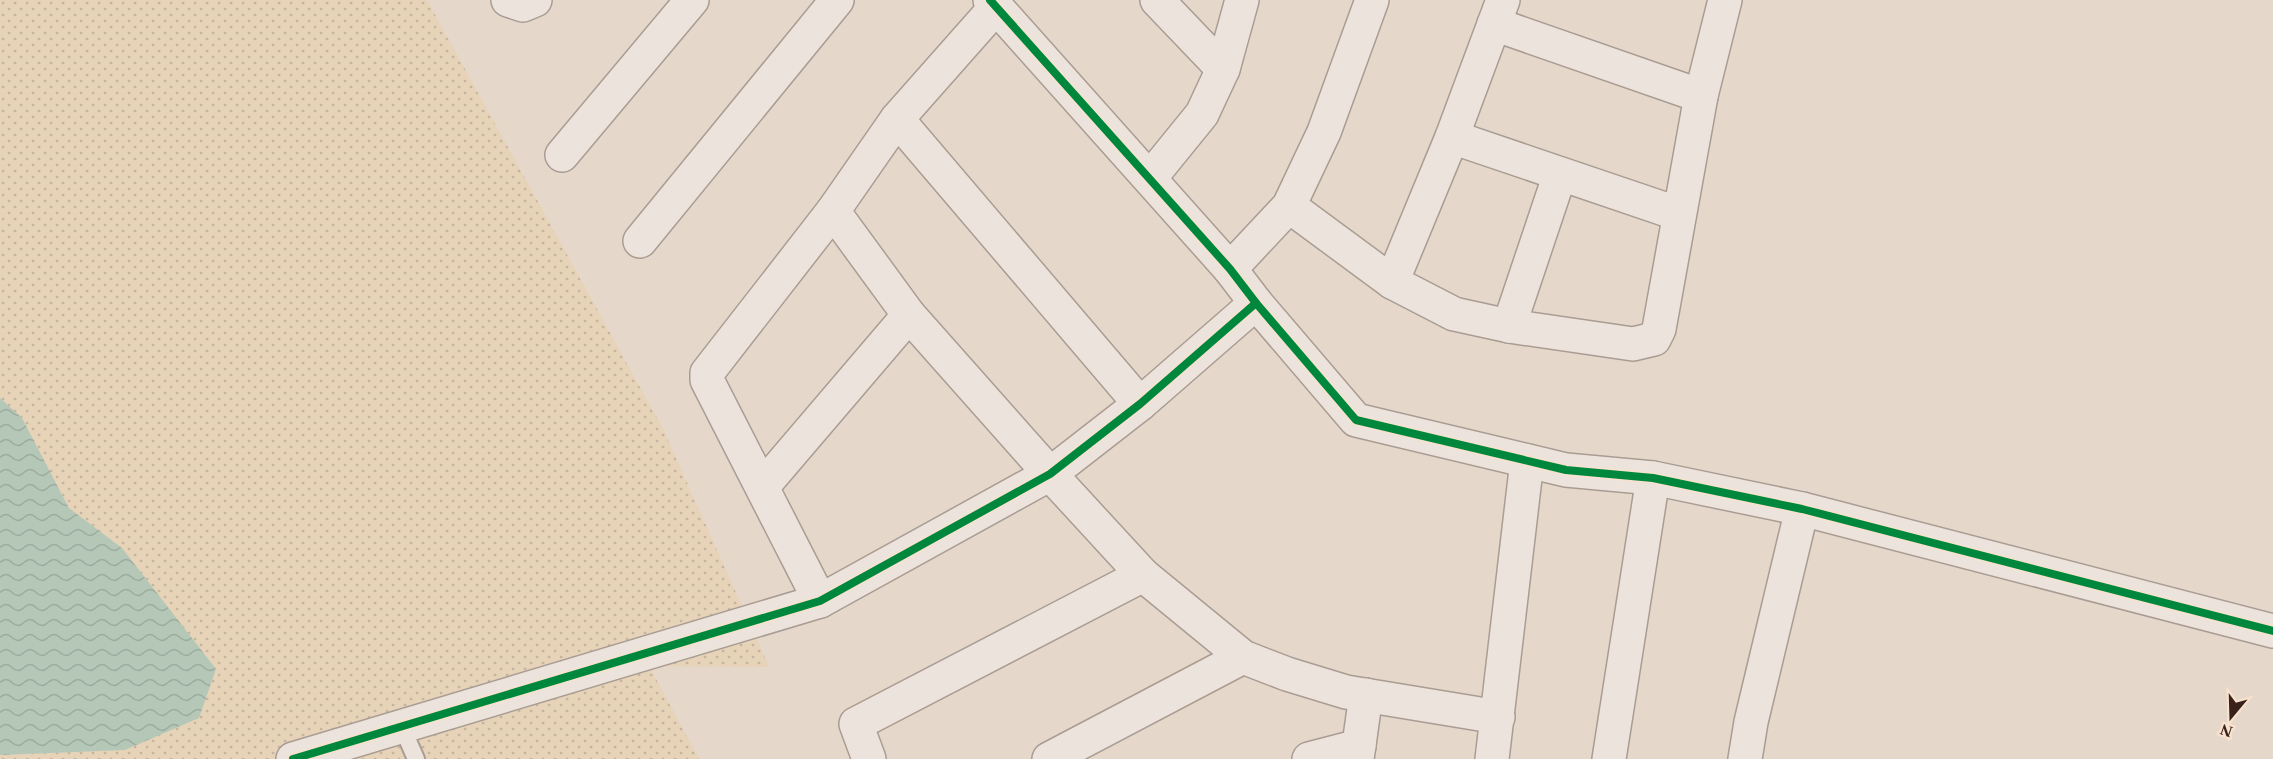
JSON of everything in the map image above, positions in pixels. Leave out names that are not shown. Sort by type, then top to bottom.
[{"type":"street","points":[[508,0],[523,5],[535,0]]},
{"type":"street","points":[[562,155],[692,0]]},
{"type":"street","points":[[640,242],[837,0]]},
{"type":"street","points":[[1157,0],[1223,69]]},
{"type":"street","points":[[1150,178],[1202,114],[1223,69],[1242,0]]},
{"type":"street","points":[[1230,269],[1289,206],[1324,132],[1372,0]]},
{"type":"street","points":[[1289,206],[1392,282],[1454,314],[1509,326],[1633,344],[1654,339],[1659,329],[1701,96],[1725,0]]},
{"type":"street","points":[[820,601],[707,380],[707,373],[833,211],[897,119],[993,3],[1230,269],[1256,303],[1356,420],[1566,470],[1653,478],[1802,509],[2273,631]]},
{"type":"street","points":[[1392,282],[1452,137],[1498,12],[1701,96]]},
{"type":"street","points":[[897,119],[1140,404]]},
{"type":"street","points":[[1452,137],[1679,214]]},
{"type":"street","points":[[1509,326],[1560,174]]},
{"type":"street","points":[[833,211],[909,315],[1050,474],[1143,575],[1243,657],[1287,674],[1346,692],[1498,717]]},
{"type":"street","points":[[293,759],[820,601],[1050,474],[1140,404],[1256,303]]},
{"type":"street","points":[[763,486],[909,315]]},
{"type":"street","points":[[1492,759],[1527,461]]},
{"type":"street","points":[[1609,759],[1653,478]]},
{"type":"street","points":[[1746,759],[1751,722],[1802,509]]},
{"type":"street","points":[[869,759],[856,724],[1143,575]]},
{"type":"street","points":[[1048,759],[1243,657]]},
{"type":"street","points":[[1309,759],[1318,754],[1358,752],[1366,695]]},
{"type":"lane","points":[[402,727],[416,759]]},
{"type":"shaded area","points":[[0,0],[427,0],[664,431],[769,667],[649,666],[699,759],[0,759]]},
{"type":"water","points":[[0,398],[22,418],[69,508],[122,548],[216,669],[199,718],[125,750],[0,755]]},
{"type":"cycle path","points":[[990,0],[1230,269],[1256,303],[1356,420],[1566,470],[1653,478],[1802,509],[2273,631]]},
{"type":"cycle path","points":[[293,759],[820,601],[1050,474],[1140,404],[1256,303]]}]
